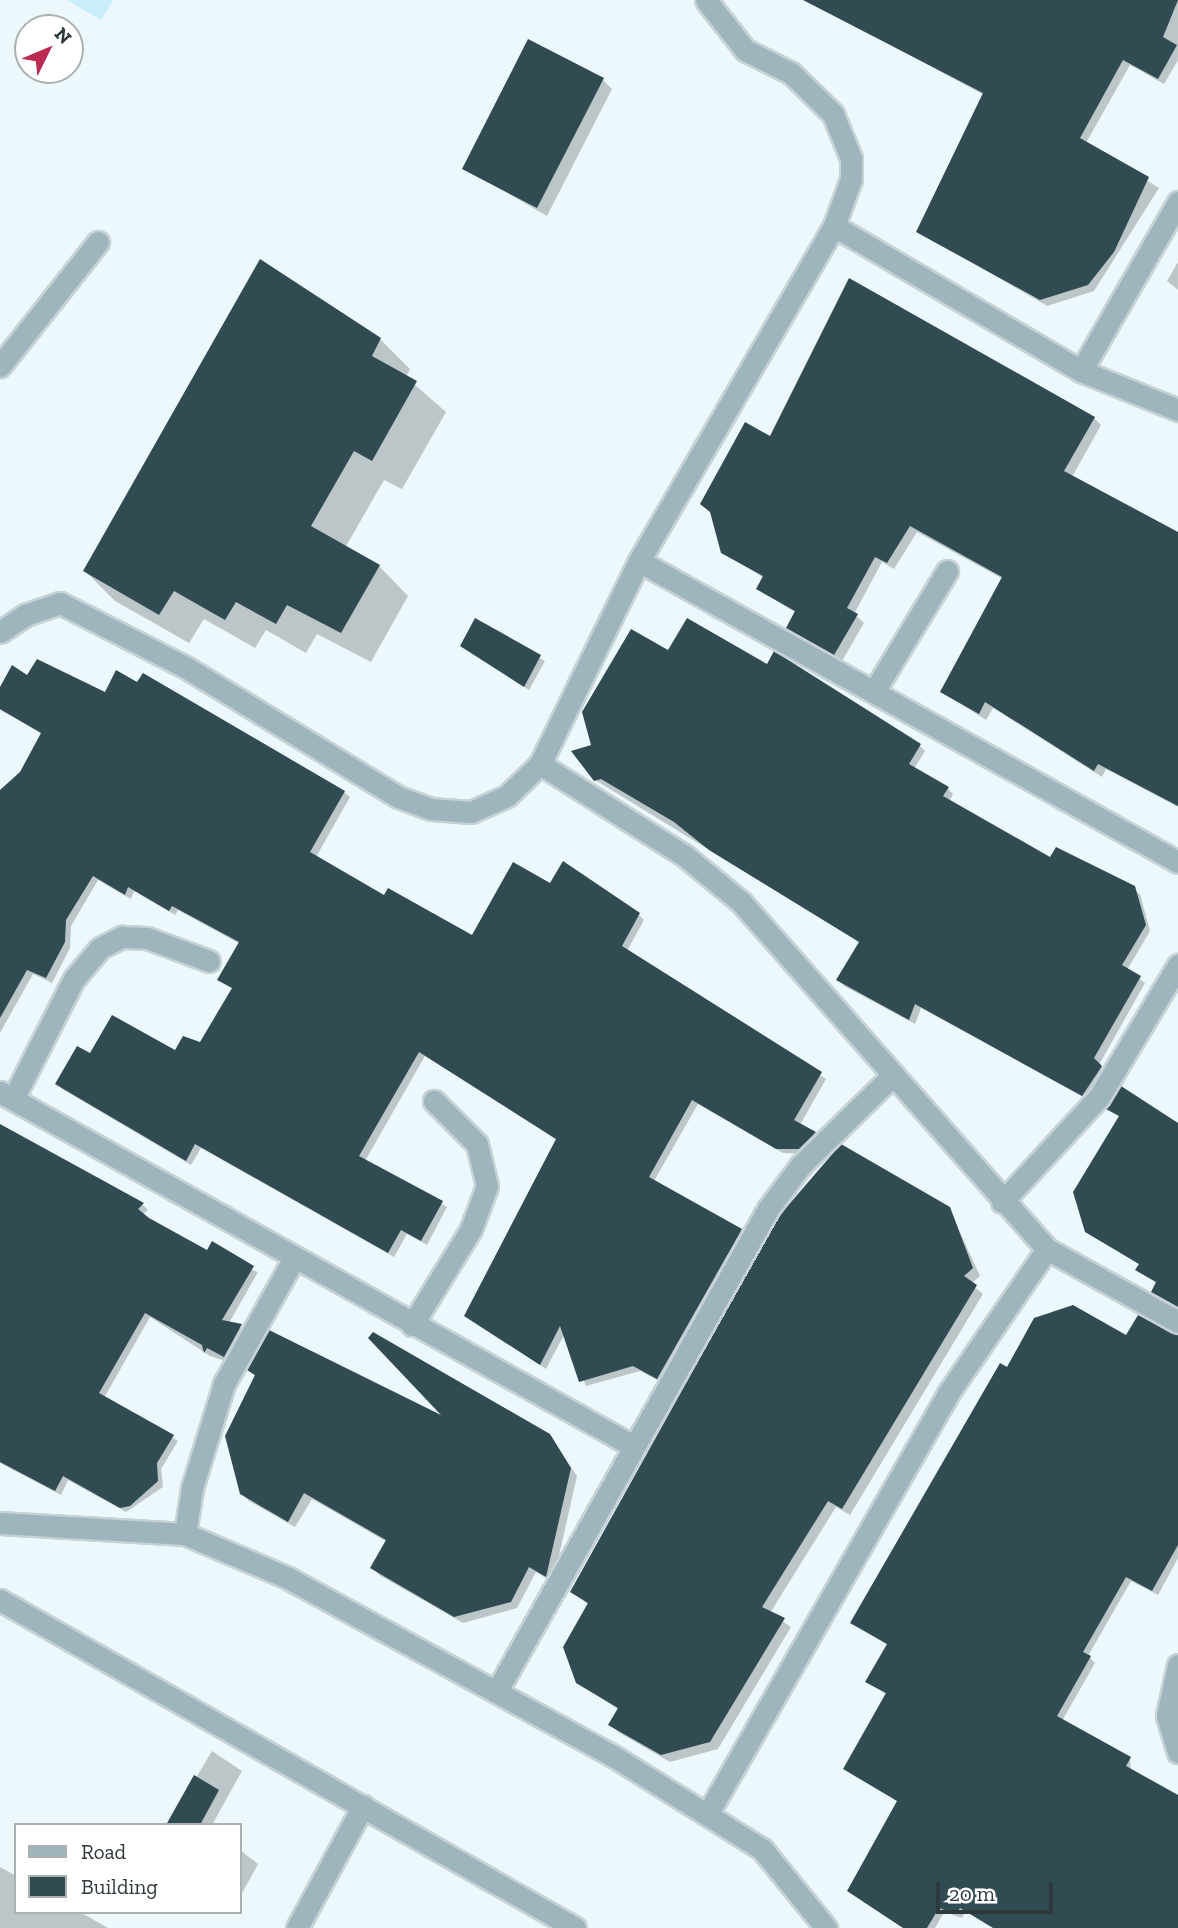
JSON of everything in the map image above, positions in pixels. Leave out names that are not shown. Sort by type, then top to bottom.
[{"type":"street","points":[[0,632],[25,615],[60,603],[89,615],[398,797],[431,808],[484,810],[530,780],[639,561],[834,226],[851,179],[851,158],[833,114],[791,73],[745,50],[706,0]]},
{"type":"street","points":[[1081,371],[1178,202]]},
{"type":"street","points":[[834,226],[1081,371],[1178,410]]},
{"type":"street","points":[[0,366],[98,242]]},
{"type":"street","points":[[639,561],[876,688],[1178,862]]},
{"type":"street","points":[[876,688],[947,571]]},
{"type":"street","points":[[540,764],[685,856],[741,902],[793,954],[892,1076],[1047,1250],[1178,1321]]},
{"type":"street","points":[[209,961],[147,938],[122,937],[100,948],[75,979],[7,1096],[412,1325],[631,1445]]},
{"type":"street","points":[[1002,1202],[1099,1097],[1143,1033],[1178,965]]},
{"type":"street","points":[[497,1691],[631,1445],[768,1209],[800,1166],[892,1076]]},
{"type":"street","points":[[412,1325],[471,1229],[488,1186],[477,1144],[434,1101]]},
{"type":"street","points":[[708,1813],[948,1392],[1047,1250]]},
{"type":"street","points":[[185,1534],[191,1488],[224,1384],[293,1258]]},
{"type":"street","points":[[0,1522],[185,1534],[288,1577],[497,1691],[708,1813],[762,1849],[825,1928]]},
{"type":"street","points":[[0,1600],[568,1926]]},
{"type":"street","points":[[1178,1665],[1167,1716],[1178,1752]]},
{"type":"street","points":[[297,1928],[363,1806]]},
{"type":"shaded area","points":[[67,0],[113,0],[101,20]]},
{"type":"building","points":[[803,0],[1178,0],[1163,37],[1177,45],[1158,79],[1123,60],[1080,138],[1149,177],[1114,252],[1088,285],[1040,300],[916,232],[983,93]]},
{"type":"building","points":[[528,39],[604,78],[537,208],[462,169]]},
{"type":"building","points":[[260,259],[381,338],[372,356],[417,381],[372,461],[354,451],[311,526],[380,565],[341,633],[287,605],[276,624],[236,602],[225,620],[174,591],[159,615],[83,571]]},
{"type":"building","points":[[849,278],[1095,417],[1064,471],[1178,532],[1178,806],[1098,764],[1094,771],[985,702],[979,714],[940,692],[1002,577],[910,526],[887,563],[875,557],[847,608],[858,614],[834,655],[786,628],[795,611],[756,589],[763,576],[721,553],[710,512],[700,504],[745,422],[770,436]]},
{"type":"building","points":[[475,618],[541,655],[524,687],[460,646]]},
{"type":"building","points":[[687,618],[767,664],[774,651],[921,744],[909,764],[949,787],[943,796],[1050,857],[1056,847],[1135,886],[1146,925],[1122,965],[1141,976],[1094,1058],[1102,1066],[1082,1096],[915,1004],[909,1020],[836,980],[859,942],[709,850],[674,822],[601,779],[594,781],[571,751],[591,745],[582,712],[631,629],[668,650]]},
{"type":"building","points":[[37,659],[105,692],[116,670],[137,682],[143,673],[345,791],[310,852],[384,895],[388,888],[472,935],[513,862],[550,883],[563,861],[640,913],[622,946],[822,1072],[794,1120],[816,1132],[799,1149],[776,1149],[692,1100],[649,1177],[742,1229],[657,1379],[633,1366],[579,1382],[560,1326],[540,1365],[464,1316],[556,1139],[419,1052],[359,1156],[443,1201],[421,1241],[401,1230],[388,1253],[195,1144],[186,1161],[55,1084],[77,1046],[90,1053],[112,1015],[175,1050],[183,1036],[200,1042],[232,988],[217,980],[239,942],[172,906],[169,911],[128,887],[125,895],[93,876],[66,920],[65,942],[46,978],[27,970],[0,1018],[0,790],[20,772],[41,733],[0,709],[0,687],[12,665],[27,675]]},
{"type":"building","points":[[1121,1086],[1178,1123],[1178,1307],[1151,1292],[1156,1282],[1135,1270],[1139,1264],[1085,1232],[1073,1192],[1119,1116],[1106,1109]]},
{"type":"building","points":[[0,1124],[144,1203],[138,1209],[149,1218],[207,1250],[212,1241],[254,1266],[222,1320],[242,1324],[224,1357],[207,1348],[204,1353],[202,1345],[145,1313],[99,1393],[174,1435],[157,1463],[158,1481],[130,1506],[120,1508],[63,1476],[55,1491],[0,1462]]},
{"type":"building","points":[[841,1144],[950,1207],[973,1268],[964,1276],[977,1285],[842,1509],[828,1501],[762,1607],[785,1618],[710,1742],[661,1755],[608,1725],[618,1708],[576,1683],[563,1647],[588,1603],[570,1592],[779,1216]]},
{"type":"building","points":[[1073,1305],[1126,1335],[1138,1315],[1178,1335],[1178,1545],[1152,1591],[1126,1577],[1083,1652],[1091,1656],[1057,1716],[1131,1757],[1126,1766],[1178,1795],[1178,1928],[993,1928],[960,1908],[956,1914],[939,1908],[927,1928],[903,1928],[847,1891],[897,1801],[843,1769],[886,1693],[865,1682],[887,1644],[850,1623],[1000,1363],[1007,1367],[1034,1318]]},
{"type":"building","points":[[269,1330],[441,1415],[368,1338],[373,1332],[550,1434],[571,1468],[546,1577],[529,1567],[511,1602],[454,1617],[370,1568],[386,1540],[304,1493],[288,1522],[240,1494],[225,1436],[255,1375],[247,1370]]},
{"type":"building","points":[[194,1775],[219,1790],[201,1823],[167,1823]]}]
